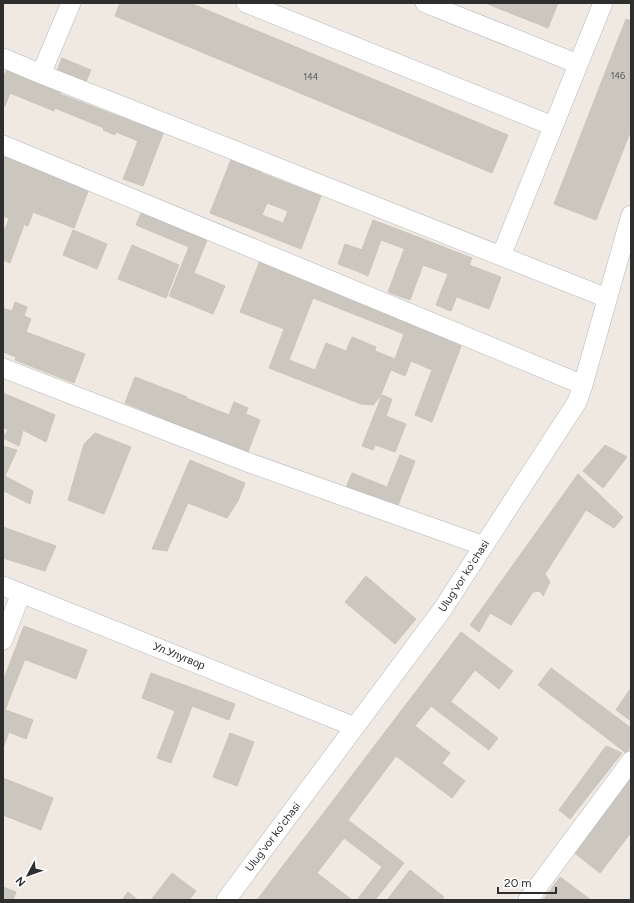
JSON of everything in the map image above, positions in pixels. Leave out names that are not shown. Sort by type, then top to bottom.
[{"type":"street","points":[[41,74],[71,3]]},
{"type":"street","points":[[246,3],[553,126]]},
{"type":"street","points":[[425,3],[578,64]]},
{"type":"street","points":[[501,256],[603,3]]},
{"type":"street","points":[[3,58],[607,298]]},
{"type":"street","points":[[3,145],[583,385]]},
{"type":"street","name":"Ulugʻvor koʻchasi","points":[[226,900],[442,610],[577,402],[631,215]]},
{"type":"street","points":[[3,368],[247,462],[484,546]]},
{"type":"street","name":"Ул.Улугвор","points":[[3,586],[355,727]]},
{"type":"street","points":[[3,640],[21,593]]},
{"type":"street","points":[[528,900],[631,761]]},
{"type":"building","points":[[120,3],[190,3],[508,135],[492,173],[115,16]]},
{"type":"building","points":[[485,3],[558,3],[548,28]]},
{"type":"building","points":[[626,19],[631,21],[631,130],[596,220],[554,204]]},
{"type":"building","points":[[62,58],[91,70],[85,84],[56,73]]},
{"type":"building","points":[[7,69],[61,91],[54,111],[10,93],[5,106],[3,106],[3,79]]},
{"type":"building","points":[[60,94],[144,126],[138,141],[116,132],[115,135],[103,130],[104,128],[55,108]]},
{"type":"building","points":[[145,123],[164,131],[143,186],[123,179]]},
{"type":"building","points":[[3,155],[29,166],[8,218],[3,216]]},
{"type":"building","points":[[232,157],[262,169],[261,173],[321,196],[301,249],[210,213]],"holes":[[[267,203],[288,211],[283,223],[262,215]]]},
{"type":"building","points":[[29,166],[89,189],[74,228],[33,212],[28,226],[8,218]]},
{"type":"building","points":[[141,213],[207,240],[194,273],[225,286],[213,314],[169,296],[189,247],[136,225]]},
{"type":"building","points":[[9,219],[24,225],[10,263],[3,260],[3,233]]},
{"type":"building","points":[[373,220],[410,234],[405,249],[381,240],[368,276],[354,270]]},
{"type":"building","points":[[73,230],[107,244],[97,269],[63,255]]},
{"type":"building","points":[[410,234],[472,258],[451,311],[436,305],[448,274],[423,265],[410,300],[388,292]]},
{"type":"building","points":[[345,244],[362,250],[354,270],[338,264]]},
{"type":"building","points":[[132,245],[179,265],[166,298],[118,279]]},
{"type":"building","points":[[261,258],[305,275],[284,329],[240,312]]},
{"type":"building","points":[[469,265],[501,277],[489,309],[457,297]]},
{"type":"building","points":[[305,275],[409,320],[404,334],[313,298],[289,360],[315,370],[326,343],[346,351],[352,337],[376,347],[375,351],[395,359],[380,397],[373,405],[361,404],[269,368]]},
{"type":"building","points":[[15,302],[27,307],[24,316],[31,319],[16,357],[3,352],[3,308],[12,311]]},
{"type":"building","points":[[409,320],[463,341],[432,422],[415,415],[432,370],[411,361],[405,376],[391,370]]},
{"type":"building","points":[[26,332],[85,354],[74,383],[15,360]]},
{"type":"building","points":[[135,377],[187,397],[176,424],[125,403]]},
{"type":"building","points":[[3,393],[55,415],[46,442],[23,430],[19,446],[3,438],[8,430],[3,427]]},
{"type":"building","points":[[382,395],[392,399],[386,416],[406,424],[395,452],[375,445],[373,450],[362,446]]},
{"type":"building","points":[[186,398],[229,415],[234,402],[248,408],[233,446],[176,424]]},
{"type":"building","points":[[246,414],[260,420],[248,452],[233,446]]},
{"type":"building","points":[[95,433],[131,447],[104,514],[68,500],[84,444]]},
{"type":"building","points":[[605,445],[627,457],[603,488],[583,471]]},
{"type":"building","points":[[3,446],[17,450],[5,476],[33,491],[30,504],[4,491],[3,494]]},
{"type":"building","points":[[400,455],[415,461],[397,508],[346,488],[352,473],[387,487]]},
{"type":"building","points":[[190,460],[245,483],[238,501],[227,518],[188,503],[167,551],[152,549]]},
{"type":"building","points":[[578,474],[623,517],[614,528],[586,510],[545,574],[550,582],[543,596],[540,591],[533,592],[511,625],[490,613],[479,632],[470,625]]},
{"type":"building","points":[[3,527],[56,546],[45,571],[3,558]]},
{"type":"building","points":[[366,576],[416,619],[395,644],[345,602]]},
{"type":"building","points":[[24,626],[87,650],[76,679],[13,655]]},
{"type":"building","points":[[461,632],[513,671],[499,689],[475,670],[451,701],[424,681]]},
{"type":"building","points":[[13,655],[25,659],[5,710],[3,709],[3,681]]},
{"type":"building","points":[[551,668],[631,728],[631,747],[626,753],[538,685]]},
{"type":"building","points":[[151,673],[198,690],[171,763],[157,758],[175,711],[142,698]]},
{"type":"building","points":[[424,681],[498,738],[489,750],[431,706],[415,726],[450,753],[442,763],[391,724]]},
{"type":"building","points":[[631,688],[631,721],[616,710]]},
{"type":"building","points":[[198,690],[235,704],[229,720],[192,706]]},
{"type":"building","points":[[3,709],[33,720],[26,739],[9,732],[3,748]]},
{"type":"building","points":[[391,724],[465,781],[452,798],[396,756],[348,820],[404,863],[394,876],[319,819]]},
{"type":"building","points":[[230,733],[254,742],[237,786],[213,777]]},
{"type":"building","points":[[606,746],[622,753],[570,819],[559,810]]},
{"type":"building","points":[[631,774],[631,788],[624,783]]},
{"type":"building","points":[[3,778],[53,798],[47,814],[3,797]]},
{"type":"building","points":[[624,783],[631,788],[631,808],[629,811],[631,813],[631,835],[602,812]]},
{"type":"building","points":[[3,797],[47,814],[41,830],[3,815]]},
{"type":"building","points":[[602,812],[630,834],[600,873],[572,851]]},
{"type":"building","points":[[319,819],[344,838],[317,873],[352,900],[333,900],[285,863]]},
{"type":"building","points":[[285,863],[333,900],[257,900]]},
{"type":"building","points":[[382,867],[394,876],[375,900],[357,900]]},
{"type":"building","points":[[410,870],[444,897],[441,900],[387,900]]},
{"type":"building","points":[[172,873],[196,891],[189,900],[151,900]]},
{"type":"building","points":[[560,877],[591,900],[543,900]]},
{"type":"building","points":[[3,887],[16,892],[13,900],[3,900]]},
{"type":"building","points":[[128,892],[138,900],[122,900]]}]
